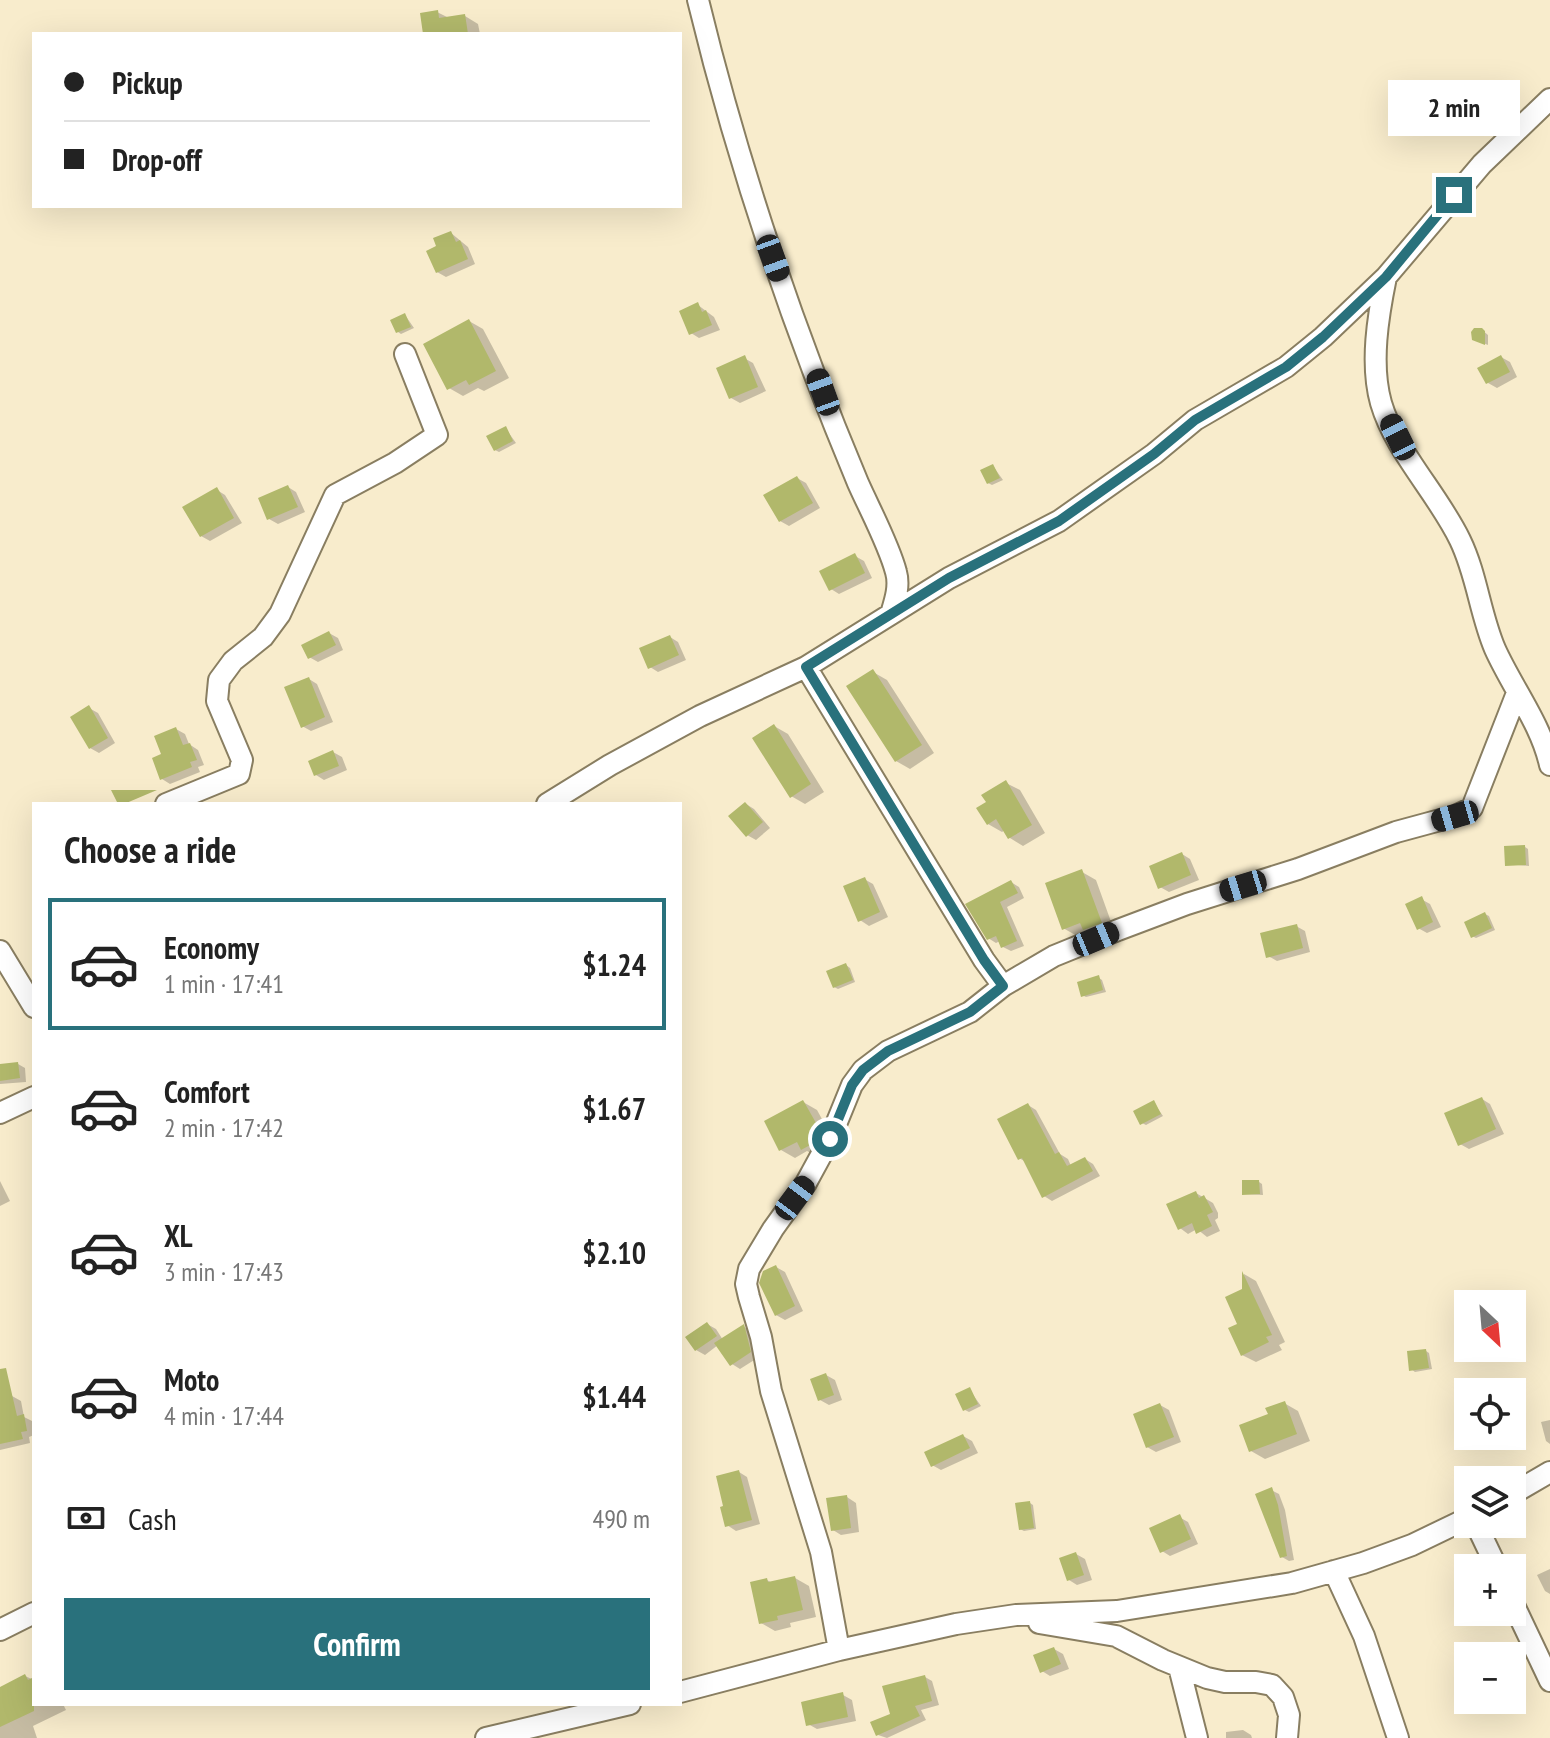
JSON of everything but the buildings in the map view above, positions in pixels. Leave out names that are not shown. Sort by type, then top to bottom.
[{"type":"street","points":[[698,0],[723,102],[763,231],[843,446],[897,574],[896,597],[891,614]]},
{"type":"street","points":[[550,802],[700,716],[806,667],[949,578],[1059,521],[1154,454],[1195,420],[1286,367],[1323,337],[1386,277],[1482,164],[1550,99]]},
{"type":"street","points":[[1386,277],[1380,304],[1376,376],[1382,405],[1460,539],[1478,585],[1494,646],[1550,765]]},
{"type":"street","points":[[171,802],[239,774],[242,760],[217,701],[219,680],[233,661],[263,637],[280,614],[335,495],[395,463],[437,435],[405,354]]},
{"type":"street","points":[[806,667],[984,960],[1003,986]]},
{"type":"street","points":[[839,1650],[821,1552],[771,1391],[761,1337],[746,1284],[749,1269],[806,1183],[830,1139],[852,1085],[863,1070],[888,1051],[970,1012],[1003,986],[1054,956],[1187,904],[1472,808],[1517,693]]},
{"type":"street","points":[[0,951],[32,1004]]},
{"type":"street","points":[[1526,1486],[1550,1472]]},
{"type":"street","points":[[682,1691],[839,1650],[956,1624],[1016,1615],[1117,1611],[1292,1583],[1412,1545],[1454,1525]]},
{"type":"street","points":[[1334,1571],[1364,1636],[1398,1738]]},
{"type":"street","points":[[0,1630],[32,1614]]},
{"type":"street","points":[[1016,1615],[1041,1623],[1116,1636],[1179,1667],[1225,1682],[1272,1685],[1283,1697],[1289,1715],[1287,1738]]},
{"type":"street","points":[[1524,1626],[1550,1681]]},
{"type":"street","points":[[1179,1667],[1197,1738]]},
{"type":"street","points":[[486,1738],[528,1733],[623,1706]]},
{"type":"route","points":[[830,1139],[852,1085],[863,1070],[888,1051],[970,1012],[1003,986],[984,960],[806,667],[949,578],[1059,521],[1154,454],[1195,420],[1286,367],[1323,337],[1386,277],[1421,239],[1454,195]]}]
